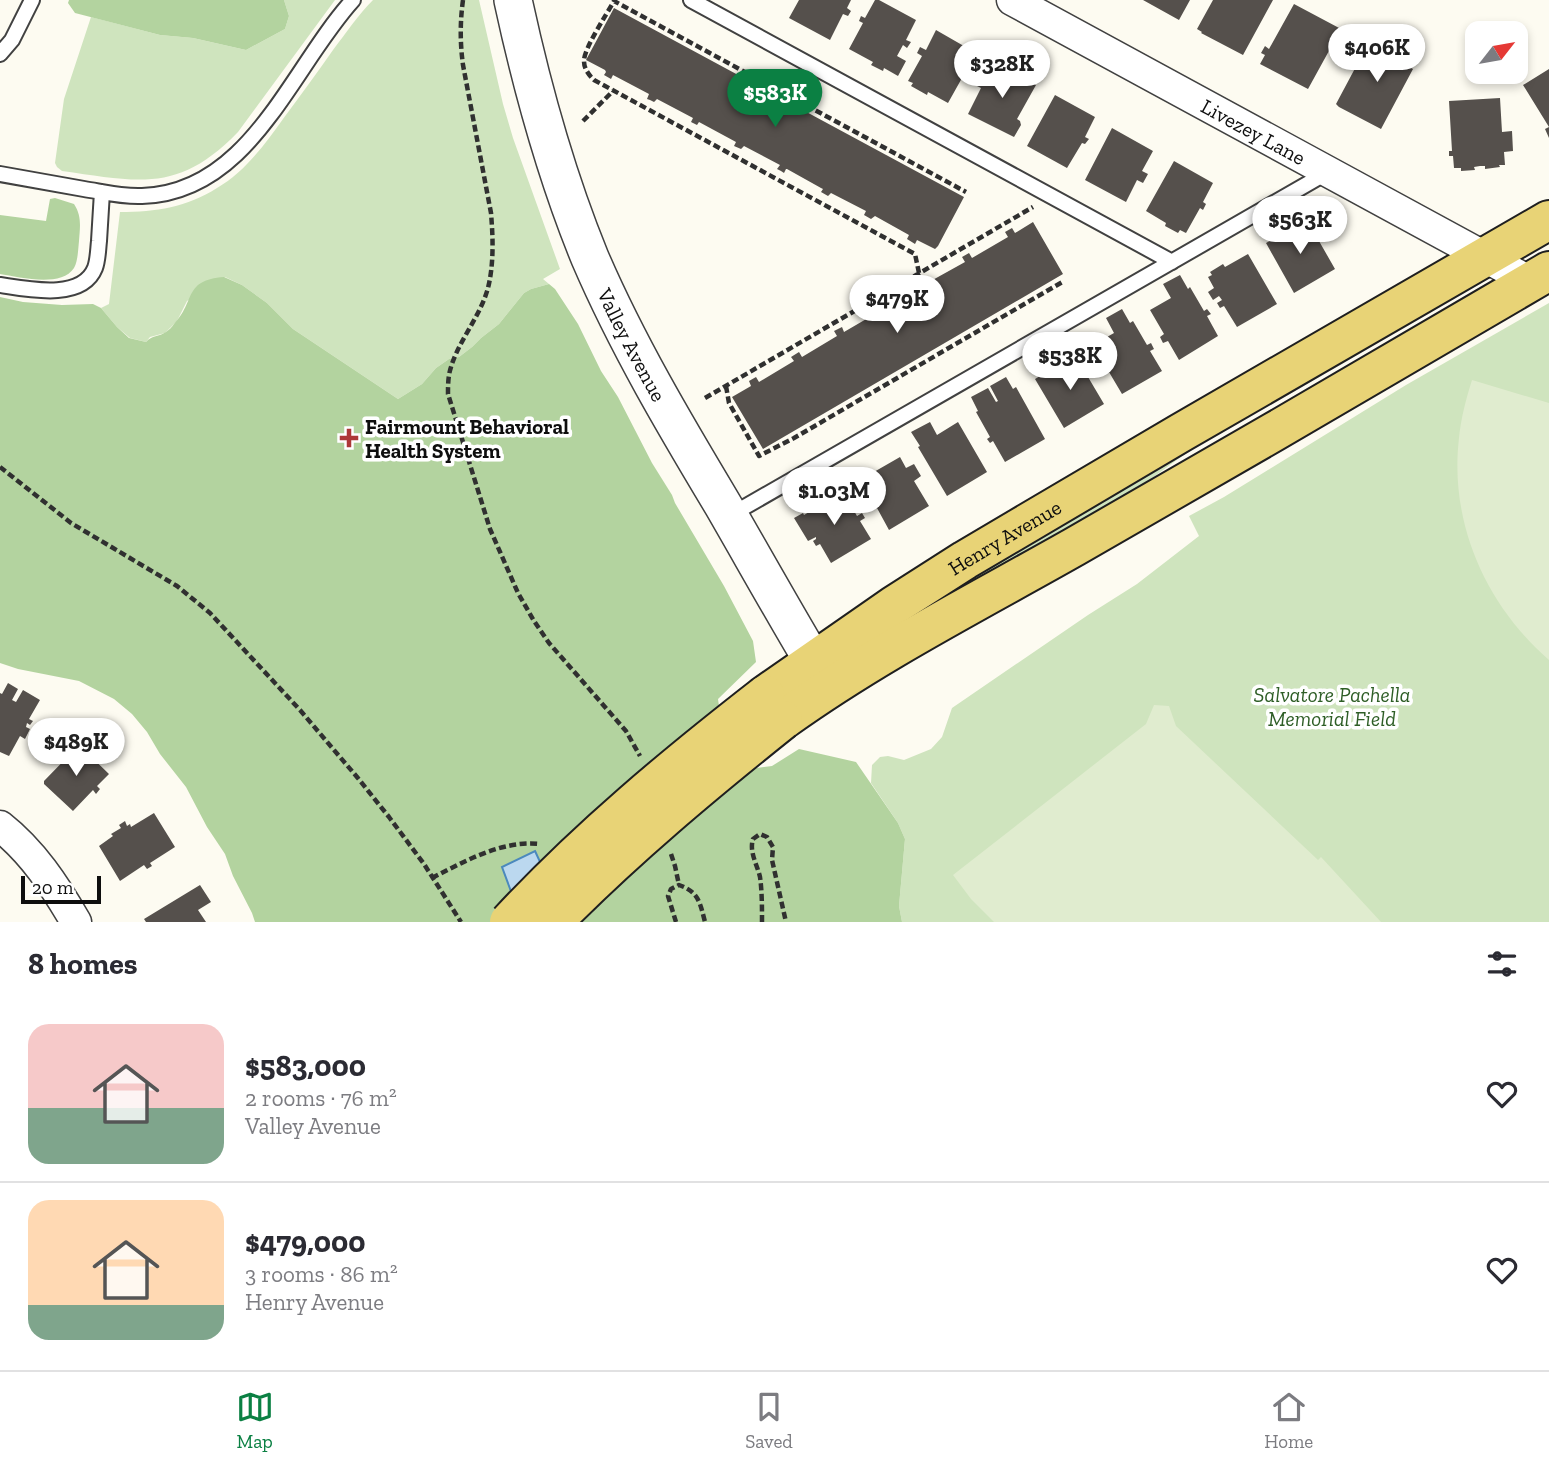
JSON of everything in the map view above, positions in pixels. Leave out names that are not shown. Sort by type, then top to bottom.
[{"type":"main road","name":"Henry Avenue","points":[[553,922],[633,844],[695,791],[774,708],[813,661],[893,606],[1000,539],[1549,220]]},
{"type":"main road","name":"Henry Avenue","points":[[509,922],[581,849],[688,756],[774,708],[828,688],[886,652],[1543,281]]},
{"type":"street","name":"Valley Avenue","points":[[513,0],[539,112],[566,194],[614,310],[639,359],[813,661]]},
{"type":"street","name":"Livezey Lane","points":[[1012,0],[1484,257],[1543,281]]},
{"type":"street","points":[[0,826],[35,859],[76,922]]},
{"type":"lane","points":[[0,54],[12,40],[32,0]]},
{"type":"lane","points":[[0,174],[102,192],[143,196],[186,187],[205,178],[237,154],[260,127],[353,0]]},
{"type":"lane","points":[[691,0],[1172,262]]},
{"type":"lane","points":[[729,516],[1328,172]]},
{"type":"lane","points":[[0,285],[48,291],[67,289],[89,278],[97,257],[102,192]]},
{"type":"path","points":[[463,0],[460,31],[463,65],[493,235],[487,290],[450,367],[448,394],[486,518],[517,593],[550,643],[626,732],[642,762]]},
{"type":"path","points":[[919,273],[915,254],[594,80],[588,74],[584,58],[614,1],[966,192]]},
{"type":"path","points":[[583,121],[613,91]]},
{"type":"path","points":[[705,398],[1052,196]]},
{"type":"path","points":[[726,386],[729,403],[759,456],[1065,281]]},
{"type":"path","points":[[0,467],[71,523],[177,586],[210,612],[357,777],[389,817],[461,922]]},
{"type":"path","points":[[762,922],[760,879],[750,847],[753,839],[760,834],[767,837],[773,847],[772,860],[786,922]]},
{"type":"path","points":[[432,877],[468,860],[520,843],[548,846]]},
{"type":"path","points":[[676,922],[668,896],[671,889],[679,885],[690,889],[698,899],[705,922]]},
{"type":"green space","points":[[69,0],[284,0],[289,16],[285,29],[246,50],[193,38],[160,35],[75,13],[68,3]]},
{"type":"green space","points":[[284,0],[335,0],[238,132],[217,152],[177,174],[136,180],[62,171],[57,167],[55,163],[64,99],[91,17],[160,35],[193,38],[246,50],[285,29],[289,16]]},
{"type":"green space","points":[[373,0],[479,0],[513,138],[560,269],[543,279],[549,284],[524,293],[499,324],[472,347],[436,368],[422,384],[398,399],[293,329],[267,303],[242,285],[225,277],[187,301],[177,321],[165,333],[150,337],[146,342],[130,338],[101,308],[109,304],[120,212],[146,211],[183,204],[206,194],[237,174],[262,148],[352,24]]},
{"type":"green space","points":[[50,199],[74,204],[78,213],[79,236],[74,268],[60,278],[39,280],[0,274],[0,215],[46,221]]},
{"type":"green space","points":[[224,277],[242,285],[267,303],[293,329],[398,399],[422,384],[436,368],[472,347],[499,324],[524,293],[549,284],[555,289],[578,324],[601,371],[753,641],[756,662],[718,699],[723,734],[749,769],[772,766],[799,749],[856,762],[898,823],[905,839],[899,906],[902,922],[255,922],[225,854],[186,787],[132,714],[114,699],[79,681],[0,663],[0,297],[62,305],[93,304],[101,308],[129,338],[146,342],[171,327],[181,316],[196,287],[202,282]]},
{"type":"green space","name":"Salvatore Pachella Memorial Field","points":[[1549,303],[1549,922],[902,922],[899,906],[905,839],[898,823],[871,783],[872,765],[880,757],[904,760],[931,749],[942,737],[952,708],[1137,584],[1199,536],[1189,516],[1406,385]]},
{"type":"green space","points":[[1472,380],[1549,403],[1549,660],[1507,614],[1490,588],[1466,531],[1457,470],[1461,423]]},
{"type":"green space","points":[[1200,443],[1107,511],[1061,538],[887,628]]},
{"type":"green space","points":[[1154,705],[1169,706],[1176,726],[1318,860],[1321,857],[1381,922],[994,922],[971,899],[953,875],[1146,724]]},
{"type":"water","points":[[535,851],[559,903],[516,905],[502,867]]},
{"type":"building","points":[[799,0],[851,0],[847,8],[851,11],[848,16],[843,14],[830,40],[789,18]]},
{"type":"building","points":[[875,0],[916,20],[906,40],[911,42],[907,48],[903,45],[897,56],[906,61],[898,76],[884,68],[883,71],[871,65],[873,62],[849,49],[863,23],[859,21],[861,16],[865,18]]},
{"type":"building","points":[[1143,0],[1190,0],[1179,20]]},
{"type":"building","points":[[1213,0],[1273,0],[1243,55],[1197,29]]},
{"type":"building","points":[[1294,4],[1341,29],[1308,89],[1260,64],[1265,55],[1261,53],[1265,46],[1269,49]]},
{"type":"building","points":[[614,8],[964,197],[938,246],[935,249],[917,240],[915,244],[907,239],[909,235],[875,216],[871,219],[864,215],[866,211],[831,193],[828,196],[821,192],[823,189],[787,169],[784,173],[777,169],[780,165],[744,146],[741,149],[734,146],[736,142],[699,122],[697,125],[691,122],[693,118],[657,99],[654,102],[647,99],[649,94],[613,75],[611,79],[604,75],[605,70],[586,60]]},
{"type":"building","points":[[936,30],[976,53],[966,72],[970,74],[966,80],[962,78],[948,103],[928,92],[927,95],[911,86],[913,83],[908,81],[922,56],[917,53],[920,47],[926,50]]},
{"type":"building","points":[[1402,40],[1416,48],[1406,65],[1413,69],[1381,129],[1339,107],[1336,104],[1368,44],[1393,58]]},
{"type":"building","points":[[995,63],[1036,85],[1017,119],[1021,125],[1014,137],[968,114],[981,88],[977,86],[981,80],[984,83]]},
{"type":"building","points":[[1549,69],[1549,127],[1523,85]]},
{"type":"building","points":[[1055,95],[1095,117],[1085,137],[1089,139],[1085,144],[1082,143],[1067,168],[1027,146]]},
{"type":"building","points":[[1500,98],[1502,132],[1512,131],[1513,151],[1504,152],[1505,165],[1485,169],[1485,166],[1480,166],[1474,167],[1475,170],[1461,171],[1461,168],[1454,168],[1453,156],[1449,156],[1449,151],[1452,151],[1449,101]]},
{"type":"building","points":[[1112,128],[1153,151],[1142,171],[1148,174],[1143,183],[1137,180],[1126,202],[1085,180]]},
{"type":"building","points":[[1174,161],[1213,183],[1203,202],[1206,204],[1203,210],[1200,208],[1186,233],[1180,230],[1178,233],[1165,226],[1166,223],[1146,211]]},
{"type":"building","points":[[1307,220],[1335,269],[1294,293],[1266,243]]},
{"type":"building","points":[[1033,222],[1063,274],[763,449],[732,397],[751,386],[749,381],[756,377],[759,382],[794,361],[791,357],[799,352],[802,357],[837,336],[834,331],[842,327],[844,332],[880,311],[877,307],[885,302],[887,307],[922,287],[920,282],[927,277],[929,282],[965,262],[962,257],[969,253],[972,258],[1008,237],[1005,232],[1012,228],[1015,233]]},
{"type":"building","points":[[1248,254],[1277,304],[1237,327],[1224,306],[1220,308],[1217,303],[1222,300],[1219,296],[1213,300],[1208,292],[1214,288],[1208,277],[1212,275],[1210,272],[1223,264],[1225,267]]},
{"type":"building","points":[[1180,275],[1204,311],[1207,309],[1211,314],[1207,316],[1218,336],[1179,360],[1168,341],[1163,343],[1160,337],[1164,334],[1150,310],[1171,298],[1163,284]]},
{"type":"building","points":[[1122,309],[1130,323],[1133,321],[1147,345],[1151,343],[1154,349],[1150,351],[1162,371],[1122,394],[1093,345],[1114,333],[1106,318]]},
{"type":"building","points":[[1075,355],[1104,404],[1064,428],[1035,379]]},
{"type":"building","points":[[1006,377],[1013,389],[1016,387],[1045,439],[1005,462],[993,441],[990,443],[987,439],[990,437],[971,397],[988,388],[996,402],[998,401],[990,386]]},
{"type":"building","points":[[930,422],[937,435],[958,422],[987,472],[947,496],[911,432]]},
{"type":"building","points":[[900,457],[906,468],[914,464],[921,476],[914,481],[929,506],[889,530],[877,508],[873,510],[871,506],[874,504],[860,480]]},
{"type":"building","points":[[843,492],[857,516],[862,513],[865,518],[860,521],[871,539],[831,563],[820,544],[816,546],[813,541],[816,537],[808,541],[794,518]]},
{"type":"building","points":[[8,683],[18,689],[12,700],[16,702],[23,690],[40,700],[29,719],[33,721],[30,725],[27,723],[26,727],[30,729],[25,739],[20,736],[9,756],[0,752],[0,693],[2,694]]},
{"type":"building","points":[[79,745],[109,774],[97,786],[100,789],[96,794],[93,790],[73,811],[44,781]]},
{"type":"building","points":[[154,813],[175,847],[150,863],[152,866],[147,869],[144,865],[120,881],[99,846],[113,836],[111,834],[121,828],[119,825],[125,821],[127,826],[130,824],[131,827]]},
{"type":"building","points":[[200,885],[211,902],[198,910],[206,922],[146,922],[144,919]]},
{"type":"place","name":"Fairmount Behavioral Health System","points":[[349,438]]}]
